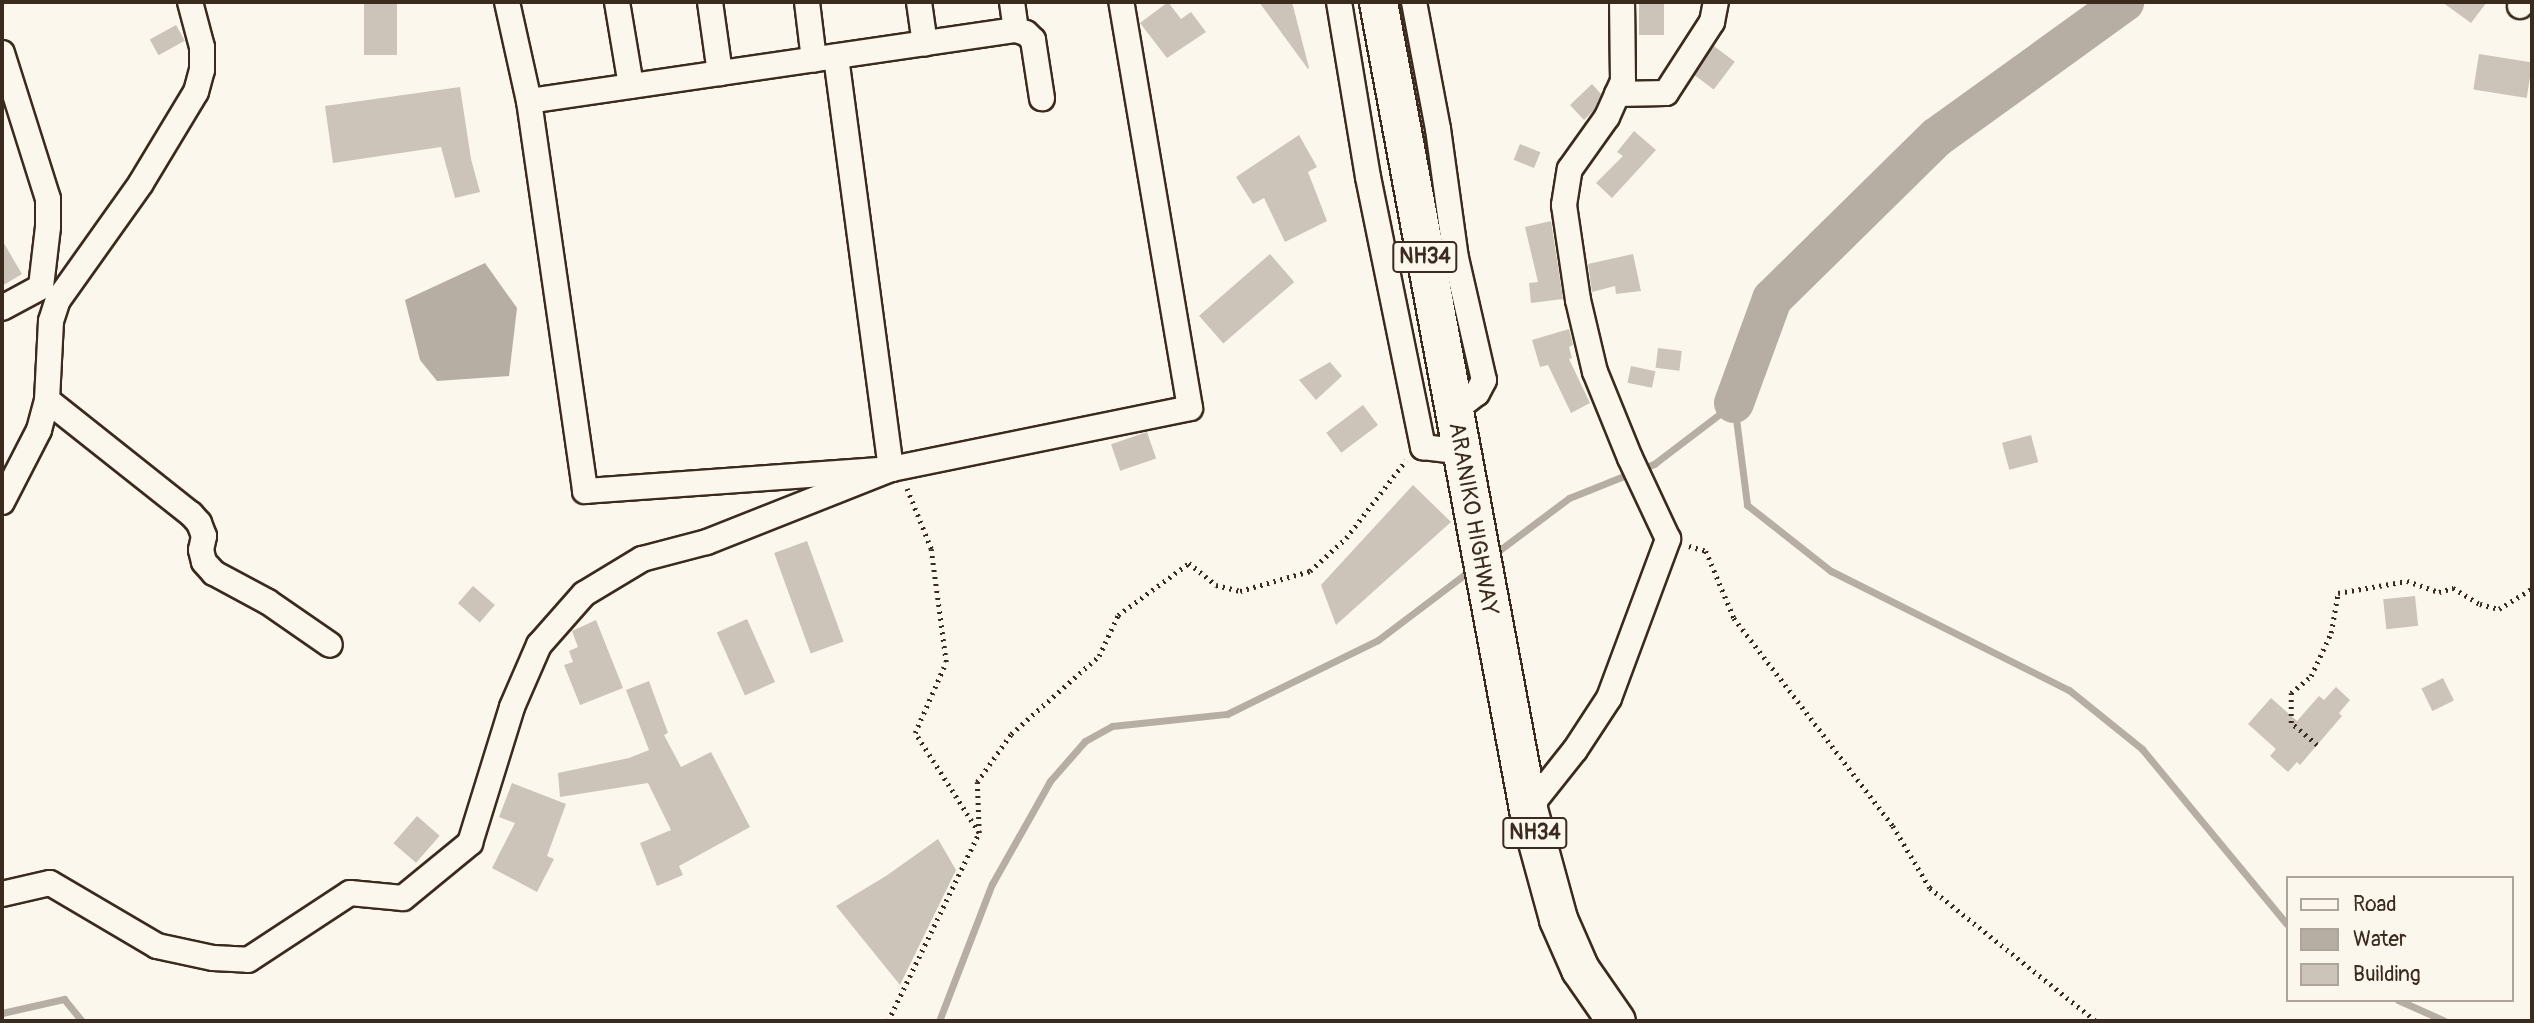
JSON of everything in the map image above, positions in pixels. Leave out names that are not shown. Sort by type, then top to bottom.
[{"type":"highway","name":"ARANIKO HIGHWAY","points":[[1381,15],[1528,809],[1558,919],[1580,969],[1616,1021]]},
{"type":"street","points":[[2,308],[49,293],[141,183],[196,92],[202,47],[190,2]]},
{"type":"street","points":[[507,2],[529,101],[585,491],[891,469],[1190,408],[1121,2]]},
{"type":"street","points":[[617,2],[631,86]]},
{"type":"street","points":[[710,2],[720,73]]},
{"type":"street","points":[[807,2],[825,58],[891,469]]},
{"type":"street","points":[[919,2],[925,44]]},
{"type":"street","points":[[1012,2],[1016,30]]},
{"type":"street","points":[[1339,2],[1368,177],[1423,447],[1461,452]]},
{"type":"street","points":[[1414,2],[1438,129],[1457,258],[1484,380],[1477,393],[1454,411]]},
{"type":"street","points":[[1528,809],[1575,750],[1609,698],[1668,539],[1630,458],[1595,372],[1578,300],[1564,205],[1570,169],[1606,117],[1623,81],[1622,2]]},
{"type":"street","points":[[1617,94],[1666,93],[1712,22],[1716,2]]},
{"type":"street","points":[[1344,35],[1381,15]]},
{"type":"street","points":[[529,101],[1016,30],[1026,33],[1033,40],[1042,98]]},
{"type":"street","points":[[2,53],[48,200],[51,321],[47,400],[39,430],[2,502]]},
{"type":"street","points":[[1358,114],[1398,106]]},
{"type":"street","points":[[1368,177],[1409,169]]},
{"type":"street","points":[[1408,372],[1444,364]]},
{"type":"street","points":[[47,400],[191,514],[199,523],[204,536],[201,550],[204,562],[214,573],[268,602],[330,645]]},
{"type":"street","points":[[2,894],[50,883],[157,946],[213,958],[248,960],[350,893],[403,898],[470,843],[512,706],[539,645],[583,594],[642,559],[707,542],[891,469]]},
{"type":"path","points":[[888,1021],[979,833],[977,782],[1011,734],[1099,656],[1118,615],[1189,563],[1216,584],[1240,591],[1310,571],[1346,538],[1404,462],[1423,447]]},
{"type":"path","points":[[891,469],[911,495],[931,549],[946,662],[915,733],[979,833]]},
{"type":"path","points":[[1668,539],[1706,551],[1734,618],[1893,826],[1930,888],[2096,1021]]},
{"type":"path","points":[[2317,745],[2291,723],[2291,693],[2311,677],[2331,633],[2339,593],[2407,581],[2439,592],[2453,588],[2480,604],[2499,609],[2532,588]]},
{"type":"water","points":[[485,263],[517,308],[509,376],[437,381],[420,360],[405,300]]},
{"type":"building","points":[[364,2],[397,2],[397,55],[364,55]]},
{"type":"building","points":[[1168,2],[1181,19],[1191,12],[1206,32],[1167,58],[1140,23]]},
{"type":"building","points":[[1259,2],[1292,2],[1308,69]]},
{"type":"building","points":[[1639,2],[1664,2],[1664,35],[1639,35]]},
{"type":"building","points":[[2442,2],[2487,2],[2471,23]]},
{"type":"building","points":[[176,25],[185,41],[158,55],[150,40]]},
{"type":"building","points":[[1714,46],[1735,62],[1714,90],[1693,74]]},
{"type":"building","points":[[2479,54],[2532,62],[2527,98],[2473,90]]},
{"type":"building","points":[[1592,84],[1601,94],[1594,110],[1584,120],[1570,105]]},
{"type":"building","points":[[460,87],[471,159],[480,192],[455,198],[441,147],[333,163],[325,106]]},
{"type":"building","points":[[1634,131],[1656,150],[1612,198],[1596,183],[1623,156],[1617,152]]},
{"type":"building","points":[[1299,135],[1317,167],[1308,172],[1327,221],[1285,242],[1264,198],[1253,204],[1236,177]]},
{"type":"building","points":[[1520,144],[1540,152],[1534,168],[1514,160]]},
{"type":"building","points":[[1551,221],[1563,299],[1531,303],[1529,283],[1538,282],[1525,227]]},
{"type":"building","points":[[2,240],[22,274],[2,286]]},
{"type":"building","points":[[1270,254],[1294,282],[1223,344],[1199,316]]},
{"type":"building","points":[[1633,254],[1641,291],[1616,294],[1615,286],[1592,292],[1588,264]]},
{"type":"building","points":[[1569,329],[1573,345],[1569,347],[1572,358],[1569,359],[1590,403],[1571,413],[1548,365],[1540,367],[1532,340]]},
{"type":"building","points":[[1658,348],[1682,351],[1679,371],[1656,368]]},
{"type":"building","points":[[1330,362],[1342,376],[1316,400],[1299,380]]},
{"type":"building","points":[[1631,366],[1655,371],[1652,388],[1627,383]]},
{"type":"building","points":[[1363,405],[1378,425],[1341,453],[1326,433]]},
{"type":"building","points":[[1147,432],[1156,458],[1120,471],[1111,444]]},
{"type":"building","points":[[2031,435],[2038,462],[2009,470],[2002,443]]},
{"type":"building","points":[[1413,485],[1451,522],[1336,625],[1321,585]]},
{"type":"building","points":[[807,541],[844,642],[811,654],[774,553]]},
{"type":"building","points":[[473,586],[495,605],[480,622],[458,603]]},
{"type":"building","points":[[2415,596],[2418,626],[2386,629],[2383,599]]},
{"type":"building","points":[[747,619],[775,682],[745,695],[717,632]]},
{"type":"building","points":[[596,620],[623,688],[580,705],[564,665],[573,662],[569,651],[578,647],[572,631]]},
{"type":"building","points":[[2443,678],[2454,700],[2432,711],[2421,689]]},
{"type":"building","points":[[649,681],[668,733],[664,735],[681,767],[711,752],[750,827],[679,866],[683,875],[657,886],[640,843],[671,830],[648,783],[560,797],[558,773],[629,758],[649,750],[626,690]]},
{"type":"building","points":[[2336,687],[2350,700],[2339,713],[2342,716],[2300,765],[2297,762],[2288,772],[2270,756],[2276,749],[2248,724],[2271,698],[2297,721],[2319,696],[2324,700]]},
{"type":"building","points":[[512,783],[566,804],[547,856],[554,859],[537,892],[492,868],[515,823],[499,817]]},
{"type":"building","points":[[417,816],[440,836],[416,863],[393,843]]},
{"type":"building","points":[[938,839],[956,870],[900,985],[836,906],[886,876]]},
{"type":"waterway","points":[[1734,403],[1772,299],[1937,137],[2124,2]]},
{"type":"waterway","points":[[1734,403],[1747,505],[1831,571],[2069,690],[2142,749],[2286,923]]},
{"type":"waterway","points":[[1493,555],[1569,498],[1654,464],[1734,403]]},
{"type":"waterway","points":[[939,1021],[992,884],[1050,781],[1085,741],[1112,726],[1227,714],[1378,640],[1472,569]]},
{"type":"waterway","points":[[2,1013],[64,999],[82,1021]]},
{"type":"waterway","points":[[2402,1002],[2445,1021]]}]
